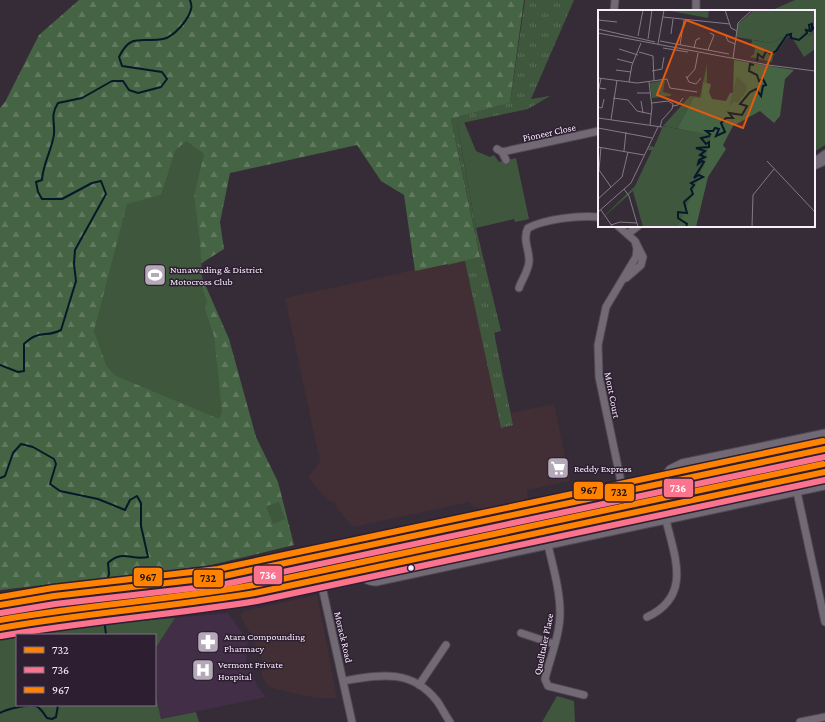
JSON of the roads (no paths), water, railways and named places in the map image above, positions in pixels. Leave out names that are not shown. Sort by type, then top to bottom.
[{"type":"highway","points":[[0,605],[54,596],[127,589],[219,577],[822,450]]},
{"type":"highway","points":[[0,628],[78,616],[123,612],[224,598],[320,580],[734,490],[825,472]]},
{"type":"street","points":[[614,10],[615,0]]},
{"type":"street","name":"Pioneer Close","points":[[506,160],[500,151],[598,132]]},
{"type":"street","points":[[815,161],[825,154]]},
{"type":"street","points":[[815,166],[825,161]]},
{"type":"street","points":[[519,288],[519,276],[526,274],[529,261],[525,234],[528,228],[582,216],[598,217]]},
{"type":"street","name":"Mont Court","points":[[619,227],[628,234],[641,250],[643,261],[641,265],[620,283],[606,307],[602,323],[598,364],[599,377],[623,491]]},
{"type":"street","points":[[628,234],[637,227]]},
{"type":"street","points":[[658,484],[670,469],[682,463],[825,433]]},
{"type":"street","points":[[799,439],[822,450]]},
{"type":"street","points":[[357,572],[364,579],[371,582],[376,582],[825,486]]},
{"type":"street","points":[[734,490],[737,505]]},
{"type":"street","points":[[797,492],[825,622]]},
{"type":"street","points":[[647,617],[667,604],[673,596],[676,588],[676,570],[666,520]]},
{"type":"street","name":"Quelltaler Place","points":[[548,546],[558,590],[560,613],[545,679],[546,684],[548,686],[584,696]]},
{"type":"street","name":"Morack Road","points":[[314,557],[344,681],[352,722]]},
{"type":"street","points":[[522,633],[554,644]]},
{"type":"street","points":[[419,684],[446,645]]},
{"type":"street","points":[[344,681],[388,675],[401,677],[419,684],[438,702],[450,722]]},
{"type":"street","points":[[800,722],[825,717]]},
{"type":"waterway","points":[[0,365],[18,372],[24,371],[24,344],[29,339],[38,335],[61,330],[76,281],[74,264],[75,250],[106,194],[101,181],[92,183],[62,199],[42,199],[38,192],[36,182],[42,180],[44,168],[53,140],[53,115],[58,103],[82,98],[112,81],[123,81],[129,90],[138,93],[161,87],[167,79],[162,72],[122,66],[119,57],[123,49],[133,41],[163,39],[172,35],[190,13],[190,0]]},
{"type":"waterway","points":[[0,478],[5,476],[13,453],[21,444],[33,447],[54,459],[56,464],[50,484],[60,491],[98,499],[125,510],[130,500],[137,496],[141,503],[141,526],[148,557],[137,558],[123,556],[113,559],[108,563],[109,574],[106,585]]},
{"type":"waterway","points":[[102,595],[103,608]]},
{"type":"waterway","points":[[104,618],[106,634]]},
{"type":"waterway","points":[[0,713],[18,707],[28,706]]},
{"type":"waterway","points":[[36,706],[47,718],[52,719],[56,717],[58,706]]},
{"type":"place","name":"Nunawading & District Motocross Club","points":[[155,275]]},
{"type":"place","name":"Reddy Express","points":[[558,468]]},
{"type":"place","name":"Atara Compounding Pharmacy","points":[[208,642]]},
{"type":"place","name":"Vermont Private Hospital","points":[[203,670]]}]
